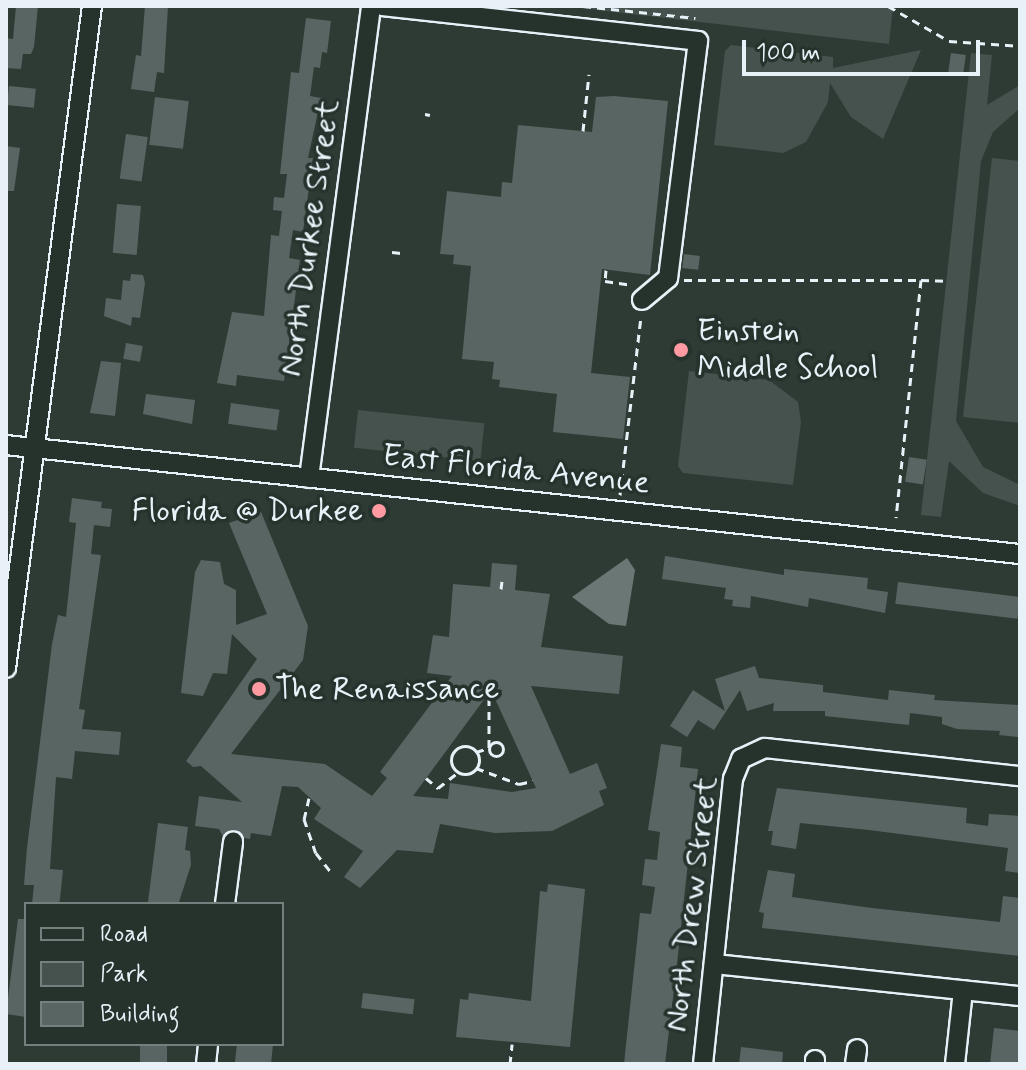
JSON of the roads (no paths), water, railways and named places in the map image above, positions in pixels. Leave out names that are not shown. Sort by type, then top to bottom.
[{"type":"street","points":[[6,668],[92,6]]},
{"type":"street","name":"North Durkee Street","points":[[309,478],[371,6]]},
{"type":"street","points":[[382,6],[698,41],[656,289]]},
{"type":"street","name":"East Florida Avenue","points":[[6,445],[1020,554]]},
{"type":"street","name":"North Drew Street","points":[[703,1064],[733,779],[747,754],[765,748],[1020,776]]},
{"type":"street","points":[[225,902],[233,842]]},
{"type":"street","points":[[714,964],[1020,996]]},
{"type":"street","points":[[955,1064],[963,990]]},
{"type":"place","name":"Einstein Middle School","points":[[681,350]]},
{"type":"place","name":"Florida @ Durkee","points":[[379,511]]},
{"type":"place","name":"The Renaissance","points":[[259,689]]}]
